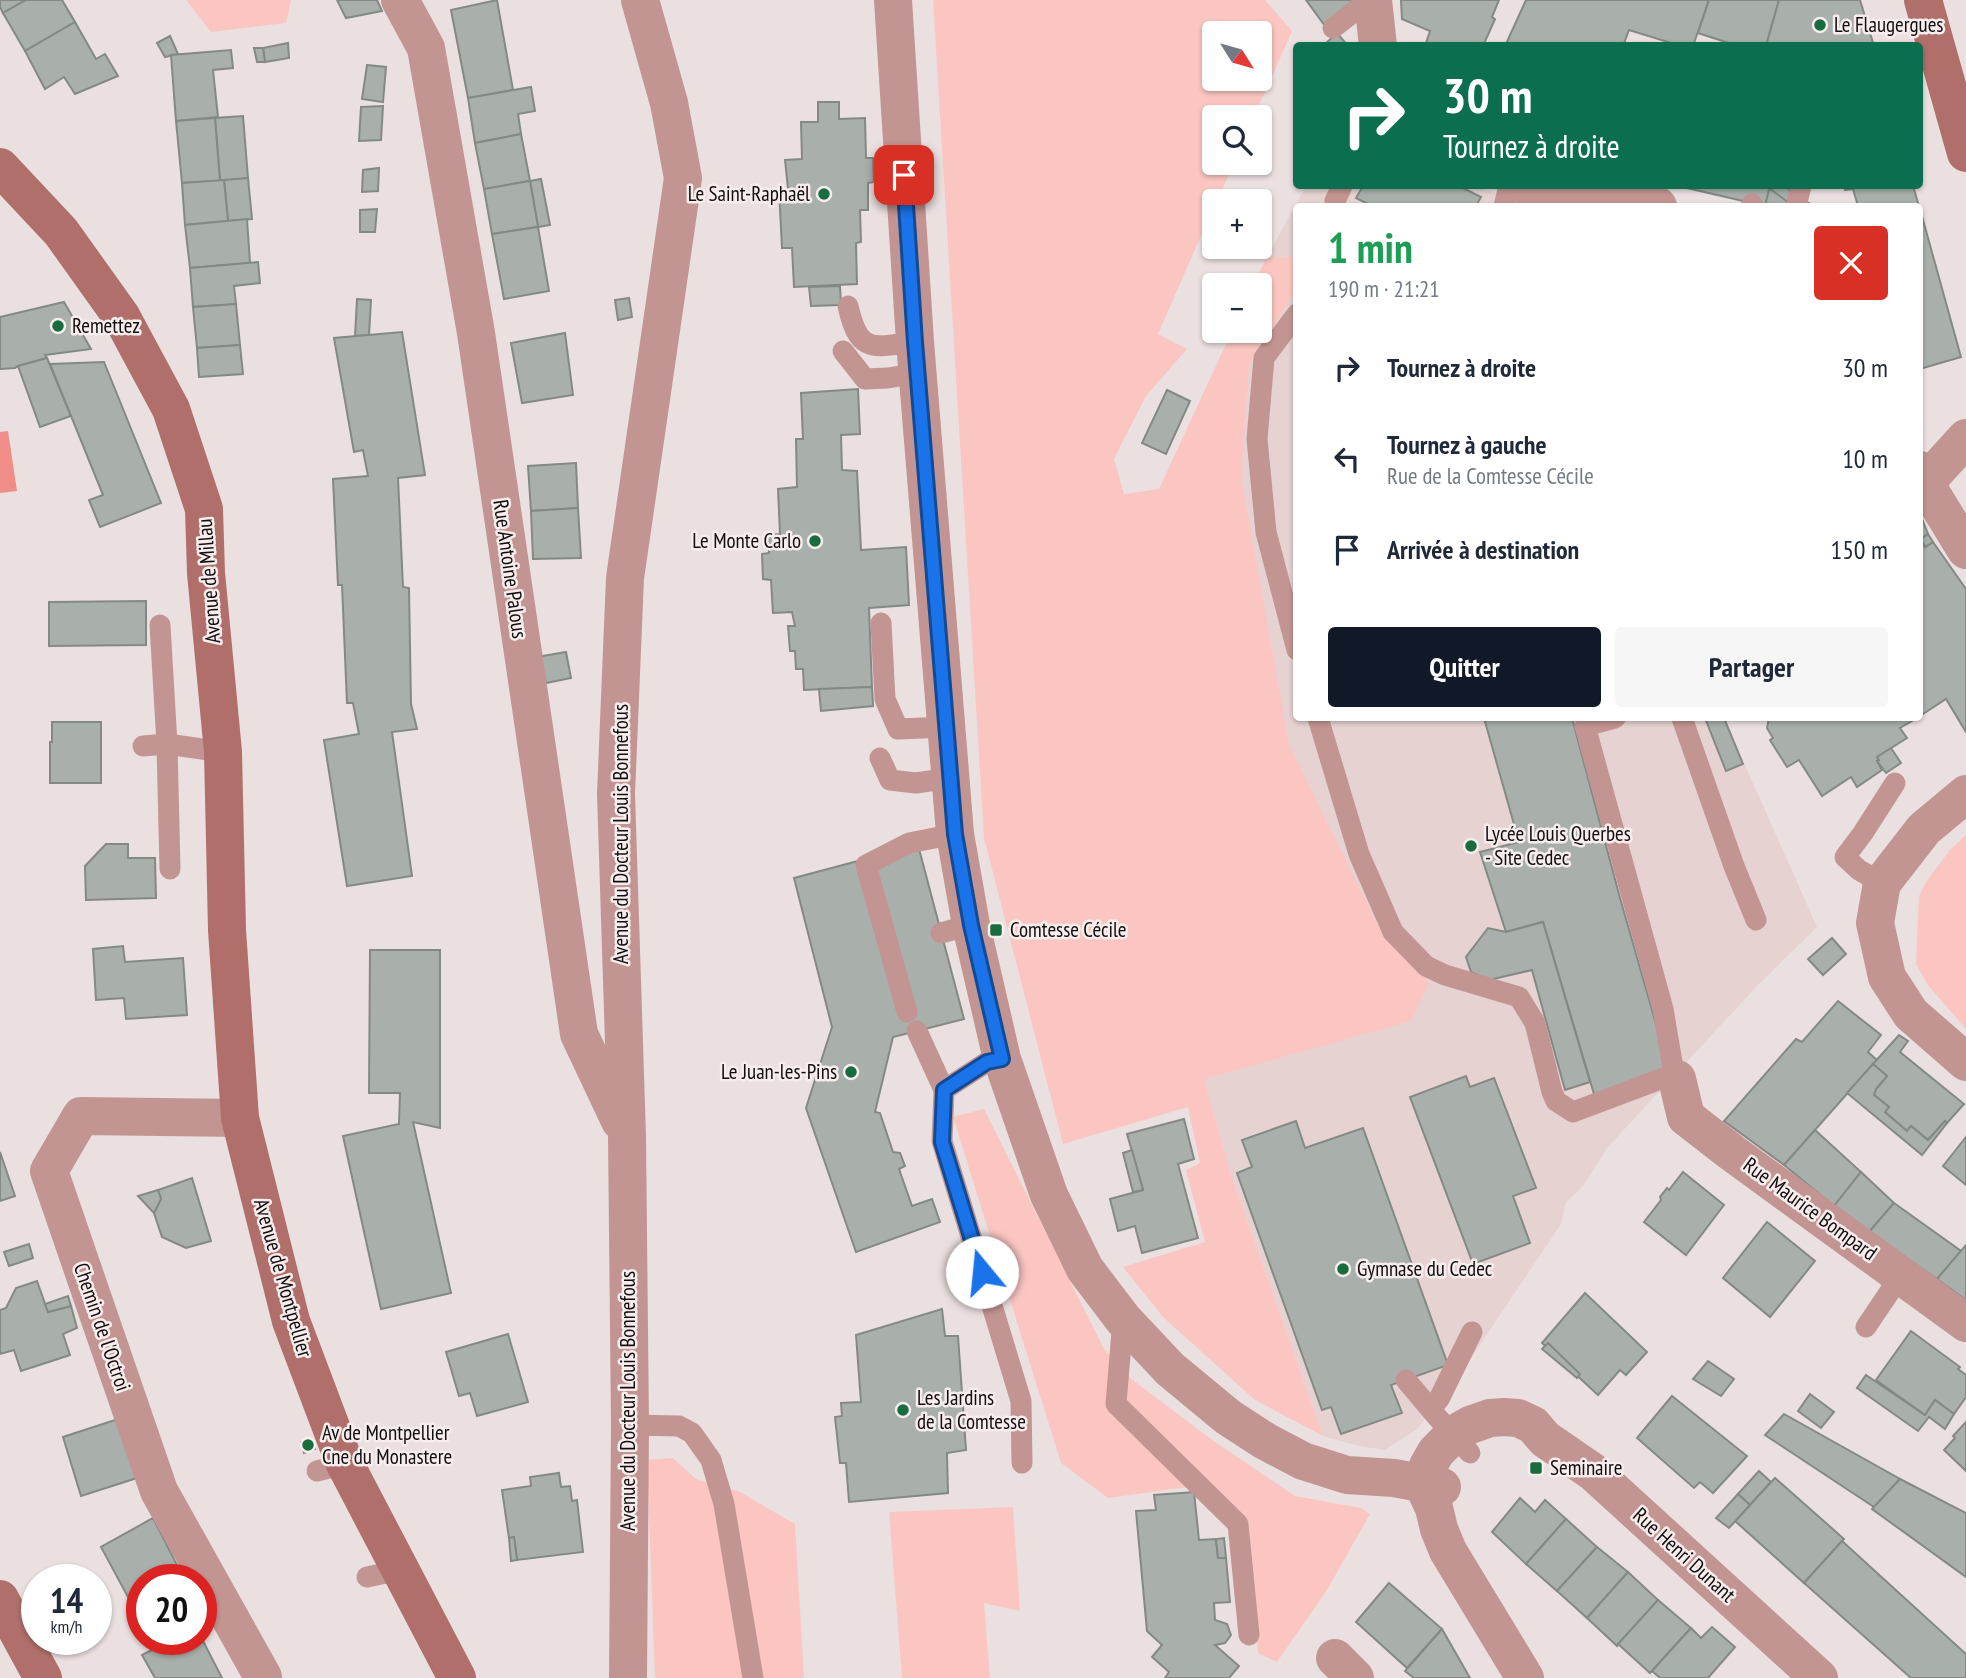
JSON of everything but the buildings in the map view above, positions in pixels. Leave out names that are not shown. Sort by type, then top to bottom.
[{"type":"main road","points":[[1923,0],[1966,153]]},
{"type":"main road","name":"Avenue de Millau","points":[[0,167],[15,191],[61,232],[121,316],[171,409],[204,509],[206,573],[223,752],[227,930]]},
{"type":"main road","name":"Avenue de Montpellier","points":[[227,930],[240,1118],[331,1467],[383,1573],[457,1678]]},
{"type":"main road","points":[[0,1599],[43,1678]]},
{"type":"street","name":"Rue Antoine Palous","points":[[400,0],[426,48],[476,333],[579,1034],[627,1136]]},
{"type":"street","name":"Avenue du Docteur Louis Bonnefous","points":[[628,1678],[630,1425],[627,1136],[616,794],[625,578],[683,178],[669,103],[640,0]]},
{"type":"street","points":[[893,0],[916,358],[948,727],[955,834],[956,929],[1049,1195],[1085,1269],[1123,1320],[1170,1369],[1228,1417],[1303,1461],[1348,1475],[1394,1478],[1433,1492],[1439,1529],[1448,1551],[1525,1678]]},
{"type":"street","points":[[1371,0],[1377,42]]},
{"type":"street","points":[[1536,189],[1578,202],[1598,203]]},
{"type":"street","points":[[1966,438],[1923,477],[1966,550]]},
{"type":"street","points":[[1966,794],[1924,829],[1882,883],[1875,923],[1887,977],[1911,1014],[1966,1062]]},
{"type":"street","name":"Rue Maurice Bompard","points":[[1676,1076],[1686,1117],[1966,1323]]},
{"type":"street","name":"Chemin de l'Octroi","points":[[240,1118],[81,1116],[49,1171],[159,1491],[263,1677]]},
{"type":"street","name":"Rue Henri Dunant","points":[[1433,1492],[1428,1466],[1452,1432],[1493,1443],[1520,1437],[1545,1439],[1593,1472],[1819,1678]]},
{"type":"lane","points":[[1333,27],[1371,0]]},
{"type":"lane","points":[[848,306],[852,324],[861,339],[874,347],[916,358]]},
{"type":"lane","points":[[1293,319],[1264,358],[1257,439],[1266,532],[1293,635]]},
{"type":"lane","points":[[843,351],[865,379],[888,378],[916,358]]},
{"type":"lane","points":[[881,623],[885,699],[898,729],[948,727]]},
{"type":"lane","points":[[160,625],[167,744],[170,869]]},
{"type":"lane","points":[[1319,721],[1359,854],[1393,932],[1426,966],[1445,975],[1519,997],[1535,1023],[1556,1101],[1573,1112],[1676,1076],[1663,1009],[1585,726],[1604,721]]},
{"type":"lane","points":[[1683,721],[1756,920]]},
{"type":"lane","points":[[144,746],[167,744],[223,752]]},
{"type":"lane","points":[[880,758],[890,780],[916,783],[950,778]]},
{"type":"lane","points":[[1882,883],[1859,870],[1845,857],[1895,783]]},
{"type":"lane","points":[[955,834],[908,843],[866,865],[912,1021],[944,1090],[942,1142],[1021,1401],[1023,1464]]},
{"type":"lane","points":[[944,1090],[987,1062],[1002,1059]]},
{"type":"lane","points":[[1867,1327],[1901,1275]]},
{"type":"lane","points":[[1123,1320],[1116,1404],[1238,1524],[1249,1635]]},
{"type":"lane","points":[[1452,1432],[1439,1399],[1472,1332]]},
{"type":"lane","points":[[1406,1380],[1452,1432]]},
{"type":"lane","points":[[630,1425],[679,1426],[692,1433],[711,1460],[724,1504],[753,1678]]},
{"type":"shaded area","points":[[186,0],[291,0],[286,23],[211,32]]},
{"type":"shaded area","points":[[933,0],[1265,0],[1292,31],[1272,76],[1272,21],[1202,21],[1202,91],[1265,91],[1259,105],[1202,105],[1202,175],[1229,175],[1222,189],[1202,189],[1202,233],[1158,334],[1187,349],[1146,396],[1114,459],[1124,494],[1159,489],[1226,343],[1263,343],[1249,365],[1241,477],[1289,744],[1382,934],[1429,983],[1411,1021],[1204,1079],[1231,1175],[1323,1436],[1255,1400],[1163,1317],[1123,1267],[1205,1242],[1186,1170],[1200,1163],[1188,1107],[1063,1144],[984,838]]},
{"type":"shaded area","name":"Lycée Louis Querbes - Site Cedec","points":[[1304,189],[1484,189],[1521,203],[1297,203]]},
{"type":"shaded area","name":"Lycée Louis Querbes - Site Cedec","points":[[1293,210],[1293,721],[1725,721],[1817,927],[1756,987],[1607,1148],[1584,1185],[1566,1202],[1561,1224],[1459,1376],[1417,1429],[1385,1450],[1323,1436],[1231,1175],[1204,1079],[1232,343],[1272,343],[1272,273],[1259,273],[1266,259],[1272,259],[1272,248]]},
{"type":"shaded area","points":[[1293,256],[1293,295],[1272,329],[1272,273],[1259,273],[1266,259]]},
{"type":"shaded area","points":[[8,431],[17,491],[0,493],[0,432]]},
{"type":"shaded area","points":[[1966,835],[1966,1029],[1927,984],[1916,964],[1919,896],[1950,850]]},
{"type":"shaded area","points":[[984,1109],[1104,1349],[1130,1378],[1211,1439],[1295,1496],[1361,1508],[1370,1514],[1327,1590],[1277,1662],[1258,1653],[1249,1524],[1209,1484],[1108,1498],[1061,1463],[953,1117]]},
{"type":"shaded area","points":[[673,1458],[696,1479],[738,1491],[795,1524],[804,1678],[655,1678],[647,1460]]},
{"type":"shaded area","points":[[1013,1507],[1020,1611],[984,1603],[990,1678],[902,1678],[889,1512]]},
{"type":"place","name":"Le Flaugergues","points":[[1820,25]]},
{"type":"place","name":"Le Saint-Raphaël","points":[[824,194]]},
{"type":"place","name":"Remettez","points":[[58,326]]},
{"type":"place","name":"Le Monte Carlo","points":[[815,541]]},
{"type":"place","name":"Lycée Louis Querbes - Site Cedec","points":[[1471,846]]},
{"type":"place","name":"Comtesse Cécile","points":[[996,930]]},
{"type":"place","name":"Le Juan-les-Pins","points":[[851,1072]]},
{"type":"place","name":"Gymnase du Cedec","points":[[1343,1269]]},
{"type":"place","name":"Les Jardins de la Comtesse","points":[[903,1410]]},
{"type":"place","name":"Av de Montpellier Cne du Monastere","points":[[308,1445]]},
{"type":"place","name":"Seminaire","points":[[1536,1468]]},
{"type":"route","points":[[904,175],[955,834],[971,925],[1002,1059],[987,1062],[944,1090],[942,1142],[982,1272]]}]
